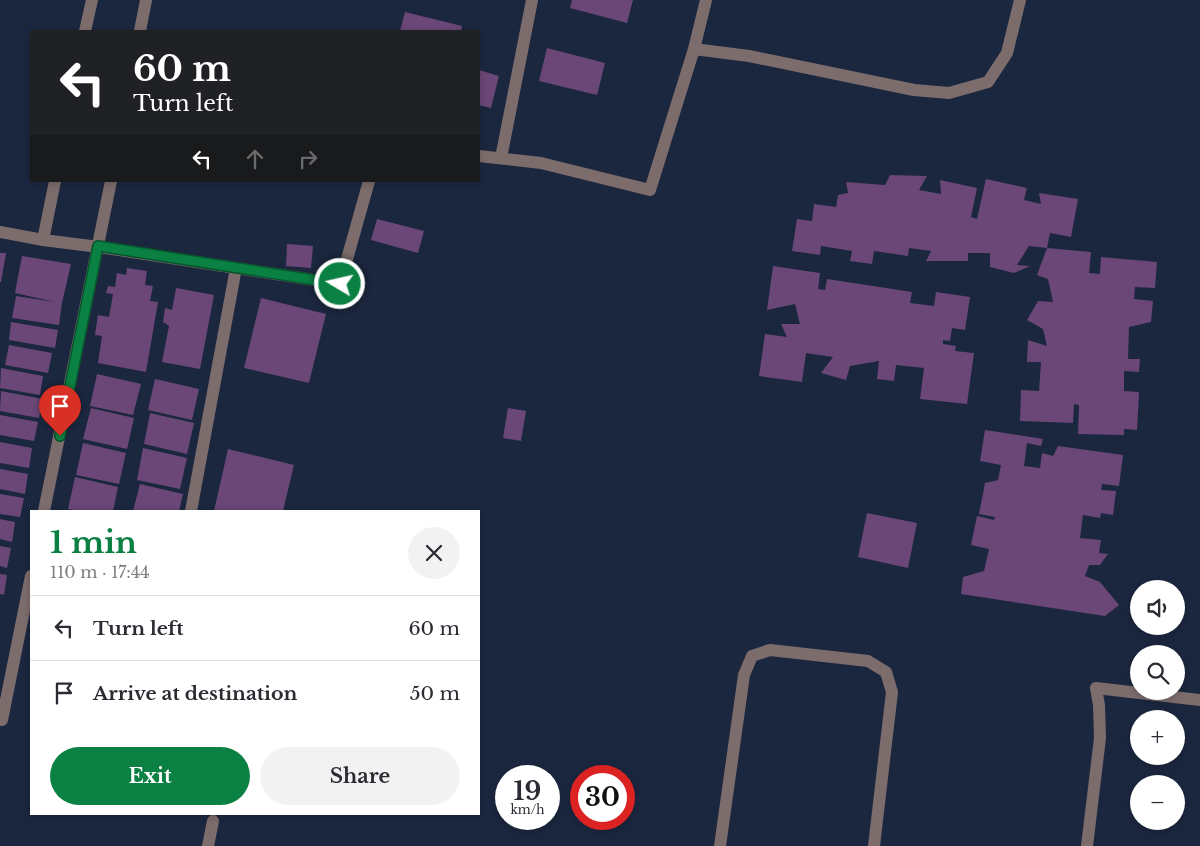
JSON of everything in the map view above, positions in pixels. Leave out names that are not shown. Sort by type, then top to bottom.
[{"type":"street","points":[[85,30],[92,0]]},
{"type":"street","points":[[140,30],[146,0]]},
{"type":"street","points":[[501,158],[532,0]]},
{"type":"street","points":[[480,156],[541,163],[650,190],[694,49],[706,0]]},
{"type":"street","points":[[694,49],[749,56],[914,90],[949,93],[988,82],[1007,53],[1020,0]]},
{"type":"street","points":[[43,240],[55,182]]},
{"type":"street","points":[[44,510],[111,182]]},
{"type":"street","points":[[0,232],[340,284],[369,182]]},
{"type":"street","points":[[191,510],[236,268]]},
{"type":"street","points":[[2,720],[30,581]]},
{"type":"street","points":[[720,846],[744,675],[752,656],[770,650],[868,661],[886,672],[892,692],[874,846]]},
{"type":"street","points":[[1087,846],[1100,738],[1099,705],[1096,688],[1200,700]]},
{"type":"street","points":[[208,846],[213,822]]},
{"type":"building","points":[[572,0],[633,0],[627,23],[570,8]]},
{"type":"building","points":[[405,12],[462,26],[461,30],[400,30]]},
{"type":"building","points":[[547,48],[605,63],[597,95],[539,81]]},
{"type":"building","points":[[480,70],[499,76],[491,108],[480,105]]},
{"type":"building","points":[[890,175],[927,176],[919,190],[941,194],[940,180],[977,188],[971,217],[977,219],[986,179],[1027,188],[1024,200],[1041,204],[1039,193],[1078,199],[1071,237],[1050,233],[1047,248],[1029,246],[1017,265],[1030,266],[1014,273],[990,267],[990,253],[968,253],[968,261],[926,261],[931,251],[909,248],[908,256],[874,251],[872,264],[850,261],[852,251],[821,246],[820,255],[792,251],[797,219],[812,221],[814,204],[836,207],[838,195],[848,193],[846,182],[885,185]]},
{"type":"building","points":[[377,219],[424,231],[418,253],[371,240]]},
{"type":"building","points":[[287,244],[313,246],[311,268],[286,266]]},
{"type":"building","points":[[1047,248],[1091,252],[1089,273],[1100,274],[1101,257],[1157,262],[1155,288],[1135,287],[1134,299],[1153,301],[1151,322],[1129,327],[1128,359],[1140,359],[1139,372],[1124,371],[1124,391],[1139,392],[1137,430],[1124,429],[1124,435],[1078,434],[1079,405],[1074,404],[1073,423],[1020,421],[1021,390],[1039,391],[1041,362],[1027,362],[1028,340],[1047,346],[1043,329],[1027,320],[1038,301],[1053,302],[1048,279],[1037,275]]},
{"type":"building","points":[[0,253],[6,253],[1,282],[0,282]]},
{"type":"building","points":[[22,256],[71,264],[59,325],[12,318],[16,296],[55,302],[15,293]]},
{"type":"building","points":[[773,266],[820,273],[818,289],[825,290],[827,279],[912,292],[910,303],[934,306],[936,292],[970,297],[965,330],[952,328],[950,341],[943,340],[943,344],[956,346],[955,351],[974,353],[967,404],[920,399],[924,368],[896,365],[894,381],[877,379],[879,361],[850,366],[846,380],[821,373],[833,357],[806,353],[802,382],[759,376],[765,334],[787,337],[781,324],[800,324],[795,304],[767,310]]},
{"type":"building","points":[[127,268],[147,271],[145,285],[153,286],[150,301],[158,302],[146,372],[98,363],[102,336],[95,335],[98,315],[109,317],[113,294],[106,293],[108,286],[115,287],[117,273],[126,275]]},
{"type":"building","points":[[176,288],[214,295],[200,369],[162,362],[169,326],[163,322],[165,308],[172,310]]},
{"type":"building","points":[[261,298],[326,314],[309,383],[244,368]]},
{"type":"building","points":[[11,322],[58,330],[55,348],[9,340]]},
{"type":"building","points":[[9,345],[52,353],[48,373],[5,365]]},
{"type":"building","points":[[1,368],[43,376],[40,395],[0,388]]},
{"type":"building","points":[[97,374],[141,384],[133,415],[90,406]]},
{"type":"building","points":[[155,379],[199,389],[192,420],[148,410]]},
{"type":"building","points":[[1,391],[43,399],[39,418],[0,411]]},
{"type":"building","points":[[91,408],[134,418],[127,449],[83,439]]},
{"type":"building","points":[[508,408],[526,411],[521,441],[503,438]]},
{"type":"building","points":[[150,413],[194,423],[187,454],[144,444]]},
{"type":"building","points":[[0,415],[38,422],[34,441],[0,435]]},
{"type":"building","points":[[985,430],[1043,439],[1041,446],[1027,443],[1024,466],[1040,468],[1042,453],[1053,456],[1058,446],[1123,455],[1119,486],[1102,484],[1101,490],[1116,491],[1113,515],[1101,513],[1100,518],[1083,515],[1080,538],[1101,540],[1099,553],[1108,554],[1100,565],[1089,565],[1085,576],[1100,582],[1119,605],[1105,616],[961,594],[963,577],[984,571],[989,549],[971,545],[977,516],[994,520],[995,517],[979,514],[985,483],[998,480],[1001,465],[980,461]]},
{"type":"building","points":[[0,442],[32,448],[29,468],[0,463]]},
{"type":"building","points":[[83,443],[126,453],[119,484],[76,475]]},
{"type":"building","points":[[143,448],[187,458],[180,489],[137,480]]},
{"type":"building","points":[[228,449],[294,465],[283,510],[214,510]]},
{"type":"building","points":[[0,469],[28,474],[25,494],[0,489]]},
{"type":"building","points":[[75,477],[118,487],[113,510],[68,509]]},
{"type":"building","points":[[140,484],[183,494],[179,510],[133,510]]},
{"type":"building","points":[[0,494],[24,498],[20,517],[0,514]]},
{"type":"building","points":[[867,513],[917,523],[908,568],[858,557]]},
{"type":"building","points":[[0,519],[15,522],[12,542],[0,539]]},
{"type":"building","points":[[0,546],[11,548],[7,568],[0,566]]},
{"type":"building","points":[[0,574],[7,575],[4,595],[0,594]]},
{"type":"route","points":[[60,436],[98,246],[340,284]]}]
